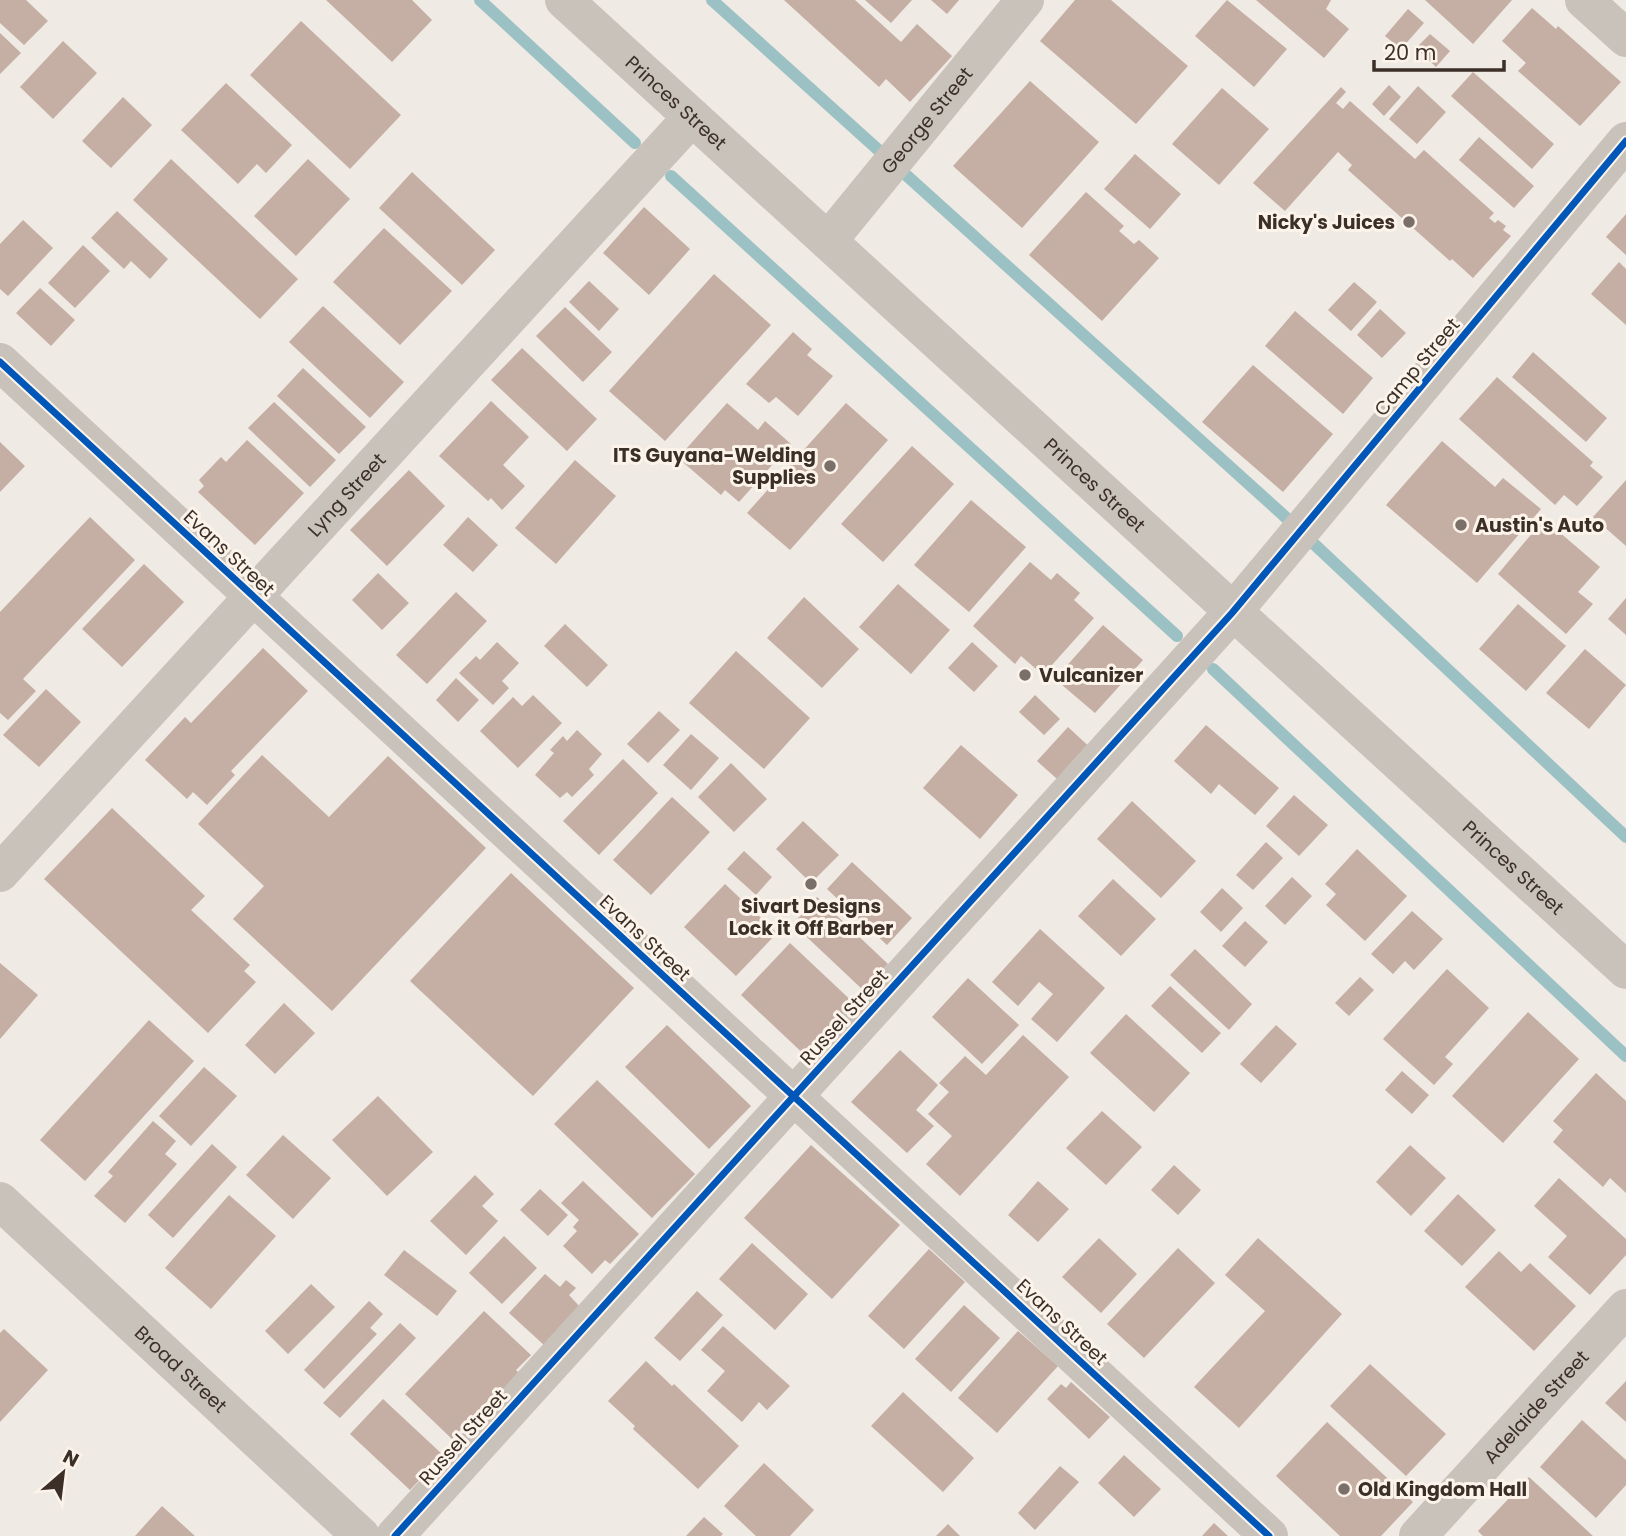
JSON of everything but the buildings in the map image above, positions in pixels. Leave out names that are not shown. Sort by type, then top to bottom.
[{"type":"street","name":"Princes Street","points":[[564,0],[1626,970]]},
{"type":"street","name":"George Street","points":[[828,241],[1025,0]]},
{"type":"street","points":[[1584,0],[1626,38]]},
{"type":"street","name":"Lyng Street","points":[[0,873],[692,117]]},
{"type":"street","name":"Camp Street","points":[[1232,612],[1626,141]]},
{"type":"street","name":"Evans Street","points":[[0,362],[1269,1536]]},
{"type":"street","name":"Russel Street","points":[[395,1536],[1232,612]]},
{"type":"street","name":"Broad Street","points":[[0,1201],[361,1536]]},
{"type":"street","name":"Adelaide Street","points":[[1418,1536],[1626,1308]]},
{"type":"waterway","points":[[480,0],[635,143]]},
{"type":"waterway","points":[[712,0],[1281,513],[1626,837]]},
{"type":"waterway","points":[[671,176],[1177,636]]},
{"type":"waterway","points":[[1213,669],[1626,1056]]},
{"type":"cycle path","points":[[395,1536],[1232,613],[1626,141]]},
{"type":"cycle path","points":[[0,362],[1269,1536]]},
{"type":"place","name":"Nicky's Juices","points":[[1409,222]]},
{"type":"place","name":"ITS Guyana-Welding Supplies","points":[[830,466]]},
{"type":"place","name":"Austin's Auto","points":[[1461,525]]},
{"type":"place","name":"Vulcanizer","points":[[1025,675]]},
{"type":"place","name":"Sivart Designs Lock it Off Barber","points":[[811,884]]},
{"type":"place","name":"Old Kingdom Hall","points":[[1344,1489]]}]
